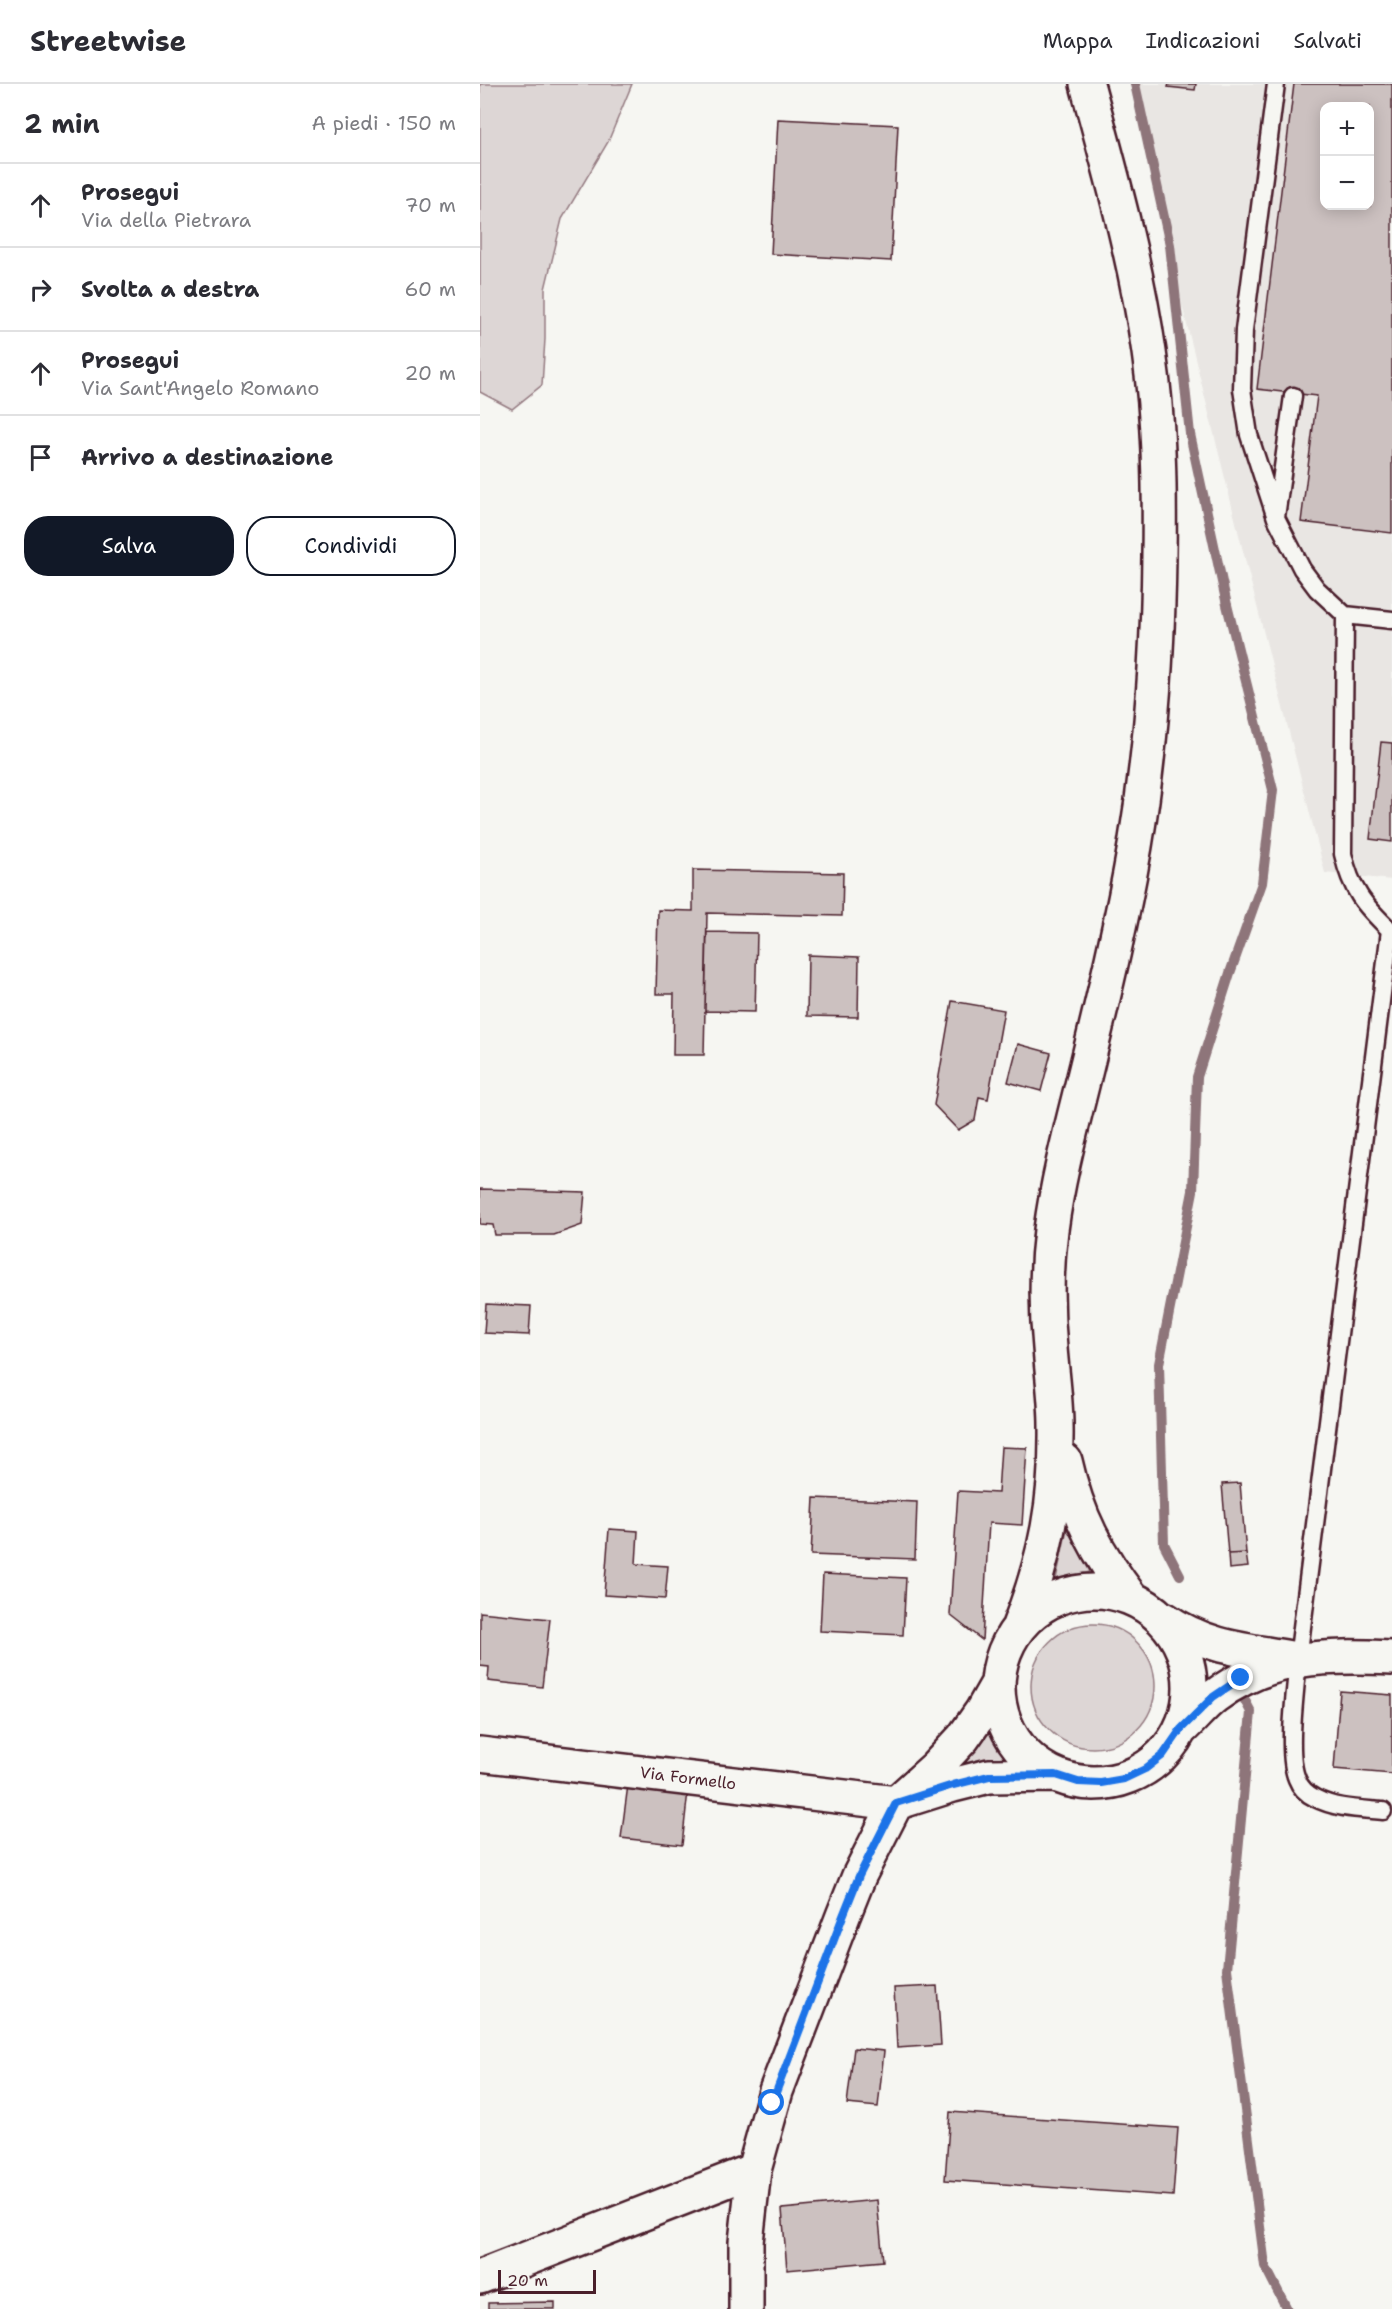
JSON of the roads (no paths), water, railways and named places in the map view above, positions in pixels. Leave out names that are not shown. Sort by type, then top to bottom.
[{"type":"street","points":[[1087,84],[1130,253],[1149,354],[1158,429],[1160,470],[1158,606],[1149,729],[1136,842],[1116,941],[1066,1151],[1051,1233],[1047,1317],[1056,1424],[1054,1494],[1045,1548],[1036,1583],[1019,1626],[1004,1653],[998,1683],[999,1706],[1007,1728],[1019,1748],[1036,1764],[1056,1775],[1078,1782],[1101,1783],[1124,1779],[1145,1769],[1163,1755],[1181,1729],[1213,1697],[1241,1678],[1265,1667],[1298,1659],[1392,1658]]},
{"type":"street","points":[[1056,1424],[1071,1492],[1086,1529],[1109,1570],[1178,1640],[1189,1668],[1190,1700],[1181,1729]]},
{"type":"street","points":[[1019,1626],[1043,1606],[1071,1594],[1102,1591],[1145,1607],[1181,1631],[1209,1643],[1298,1659]]},
{"type":"street","points":[[746,2309],[746,2242],[754,2170],[776,2091],[859,1876],[896,1803],[936,1767],[963,1738],[982,1712],[998,1683]]},
{"type":"street","name":"Via Formello","points":[[480,1754],[896,1803]]},
{"type":"street","points":[[896,1803],[989,1776],[1056,1775]]},
{"type":"street","points":[[480,2277],[754,2170]]},
{"type":"lane","points":[[1276,84],[1246,305],[1242,388],[1249,435],[1276,518],[1293,553],[1317,589],[1345,615],[1392,620]]},
{"type":"lane","points":[[1276,518],[1293,396]]},
{"type":"lane","points":[[1345,615],[1343,854],[1350,879],[1363,903],[1391,929],[1298,1659],[1292,1750],[1293,1767],[1297,1779],[1304,1791],[1313,1798],[1326,1803],[1383,1811]]},
{"type":"waterway","points":[[1135,84],[1170,245],[1190,434],[1227,605],[1273,790],[1262,883],[1197,1077],[1193,1191],[1159,1364],[1164,1544],[1180,1575]]},
{"type":"waterway","points":[[1240,1691],[1251,1712],[1227,1969],[1265,2266],[1287,2309]]}]
